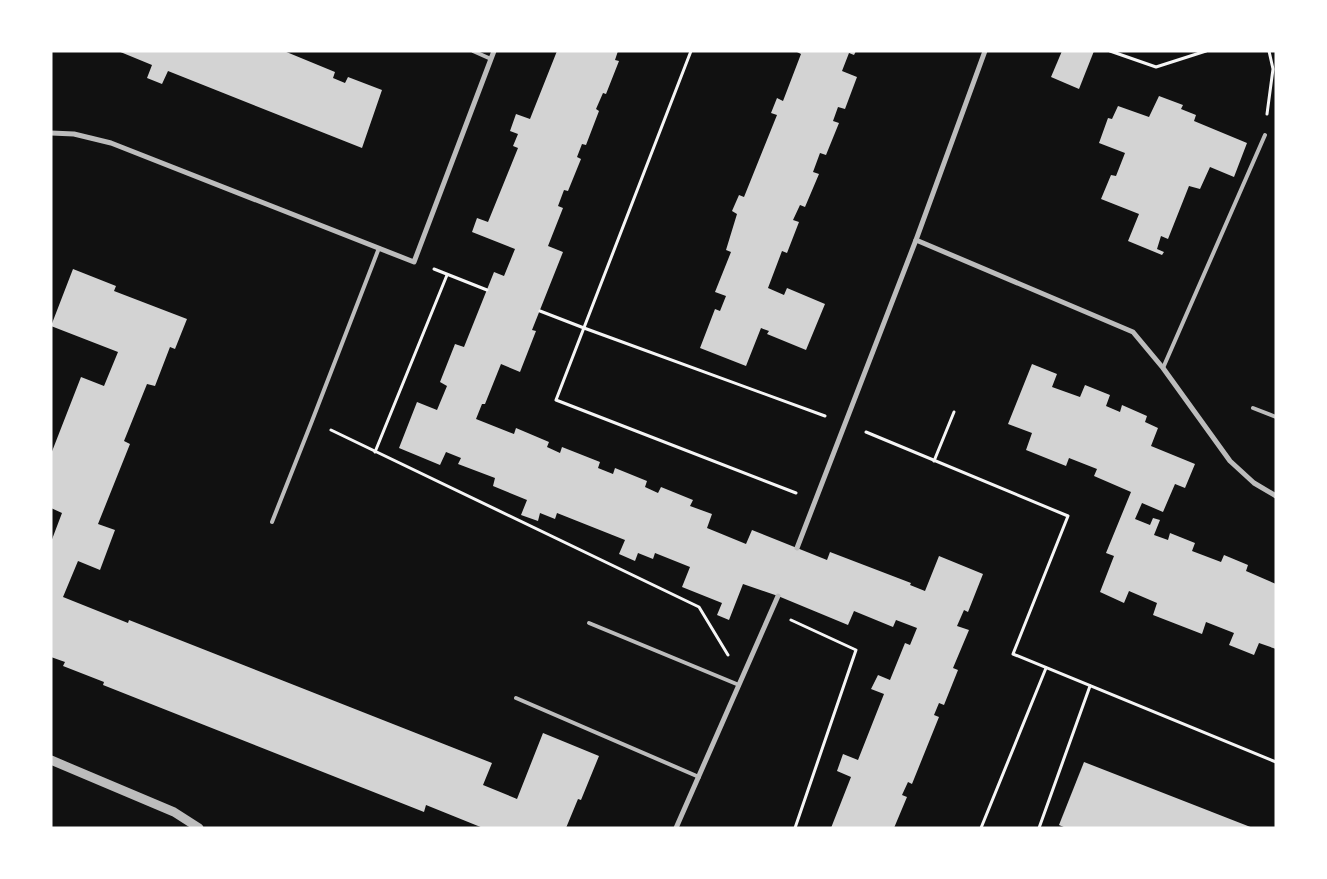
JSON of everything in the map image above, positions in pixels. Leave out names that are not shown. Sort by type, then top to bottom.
[{"type":"street","points":[[51,133],[74,134],[111,143],[414,262],[494,51]]},
{"type":"street","points":[[797,548],[916,240],[985,51]]},
{"type":"street","points":[[916,240],[1133,332],[1163,368],[1230,461],[1254,483],[1276,496]]},
{"type":"street","points":[[676,828],[778,596]]},
{"type":"street","points":[[51,760],[174,812],[199,828]]},
{"type":"lane","points":[[473,51],[491,59]]},
{"type":"lane","points":[[1163,368],[1265,135]]},
{"type":"lane","points":[[272,522],[379,248]]},
{"type":"lane","points":[[1253,408],[1276,417]]},
{"type":"lane","points":[[590,623],[739,685]]},
{"type":"lane","points":[[516,698],[699,777]]},
{"type":"path","points":[[691,51],[556,400],[815,500]]},
{"type":"path","points":[[1110,51],[1156,67],[1206,51]]},
{"type":"path","points":[[1265,135],[1273,69],[1269,51]]},
{"type":"path","points":[[414,262],[486,290]]},
{"type":"path","points":[[375,452],[447,275]]},
{"type":"path","points":[[540,311],[844,424],[1068,516],[1013,654],[1276,762]]},
{"type":"path","points":[[934,461],[954,412]]},
{"type":"path","points":[[312,421],[699,608],[742,678]]},
{"type":"path","points":[[771,610],[856,650],[795,828]]},
{"type":"path","points":[[980,828],[1046,668]]},
{"type":"path","points":[[1039,828],[1090,686]]},
{"type":"building","points":[[118,51],[284,51],[335,72],[333,78],[345,83],[348,77],[382,90],[362,148],[168,71],[162,84],[147,78],[152,65]]},
{"type":"building","points":[[557,51],[618,51],[615,60],[619,61],[606,94],[603,93],[596,109],[599,111],[586,145],[582,144],[577,157],[581,159],[568,191],[564,190],[558,206],[563,208],[548,246],[563,252],[532,330],[536,331],[520,372],[501,364],[485,404],[482,404],[476,419],[514,434],[516,428],[549,442],[547,447],[560,453],[562,447],[600,462],[598,468],[613,474],[615,468],[647,481],[645,487],[658,493],[661,487],[693,500],[690,506],[712,514],[707,528],[746,544],[752,530],[827,560],[830,552],[911,583],[910,585],[925,591],[939,556],[983,574],[968,612],[964,610],[957,626],[969,630],[953,668],[958,670],[944,705],[939,703],[934,715],[939,717],[912,784],[908,782],[902,795],[907,797],[894,828],[831,828],[851,777],[837,771],[843,754],[858,760],[884,694],[871,689],[878,675],[890,680],[905,643],[910,645],[917,628],[896,620],[893,627],[854,611],[848,625],[778,596],[743,584],[729,620],[717,615],[722,603],[682,587],[690,567],[655,553],[653,559],[638,553],[635,561],[619,554],[625,540],[557,513],[555,519],[540,513],[538,521],[521,515],[527,500],[493,486],[495,478],[458,464],[461,458],[446,452],[440,465],[399,448],[417,402],[437,410],[447,386],[440,382],[455,344],[464,347],[494,272],[504,276],[515,249],[472,232],[477,218],[488,222],[518,148],[513,146],[518,134],[510,131],[516,114],[530,119]]},
{"type":"building","points":[[795,51],[856,51],[854,55],[849,53],[842,71],[857,77],[845,109],[838,107],[833,121],[839,123],[826,155],[820,153],[813,172],[819,174],[805,207],[800,205],[793,220],[799,222],[787,253],[782,251],[768,288],[784,295],[787,288],[825,304],[806,350],[767,334],[769,331],[761,328],[746,366],[700,348],[715,309],[720,311],[726,296],[715,292],[731,252],[726,250],[737,214],[732,211],[739,195],[744,197],[777,115],[771,113],[777,98],[783,101],[801,54]]},
{"type":"building","points":[[1062,51],[1094,51],[1079,89],[1051,77]]},
{"type":"building","points":[[1159,96],[1183,105],[1181,109],[1196,115],[1194,121],[1247,143],[1234,177],[1210,167],[1200,189],[1189,186],[1168,239],[1161,236],[1157,249],[1164,252],[1162,255],[1128,241],[1139,214],[1101,199],[1111,175],[1116,176],[1125,153],[1099,143],[1108,118],[1112,119],[1118,106],[1149,117]]},
{"type":"building","points":[[73,269],[116,286],[114,291],[187,319],[175,349],[170,347],[155,386],[147,384],[124,441],[130,444],[98,524],[115,530],[100,570],[78,561],[63,597],[128,623],[129,620],[492,763],[483,785],[517,799],[543,733],[599,756],[581,800],[578,799],[566,828],[483,828],[426,805],[424,812],[103,685],[104,682],[63,666],[65,662],[51,657],[51,542],[62,513],[51,508],[51,454],[81,377],[104,386],[118,352],[51,326]]},
{"type":"building","points":[[1032,364],[1057,374],[1052,387],[1080,397],[1085,385],[1110,395],[1106,406],[1120,412],[1122,405],[1147,416],[1145,422],[1158,428],[1151,446],[1195,464],[1185,488],[1175,484],[1163,512],[1142,503],[1135,519],[1150,525],[1153,518],[1160,520],[1154,535],[1168,540],[1170,533],[1195,543],[1192,551],[1221,562],[1224,555],[1248,565],[1246,571],[1276,584],[1276,649],[1259,643],[1254,655],[1229,645],[1234,633],[1206,622],[1202,634],[1153,615],[1157,603],[1129,591],[1124,603],[1100,592],[1114,556],[1106,553],[1131,492],[1094,476],[1097,469],[1069,458],[1066,466],[1026,450],[1032,433],[1008,424]]},
{"type":"building","points":[[1084,762],[1253,828],[1066,828],[1059,825]]}]
